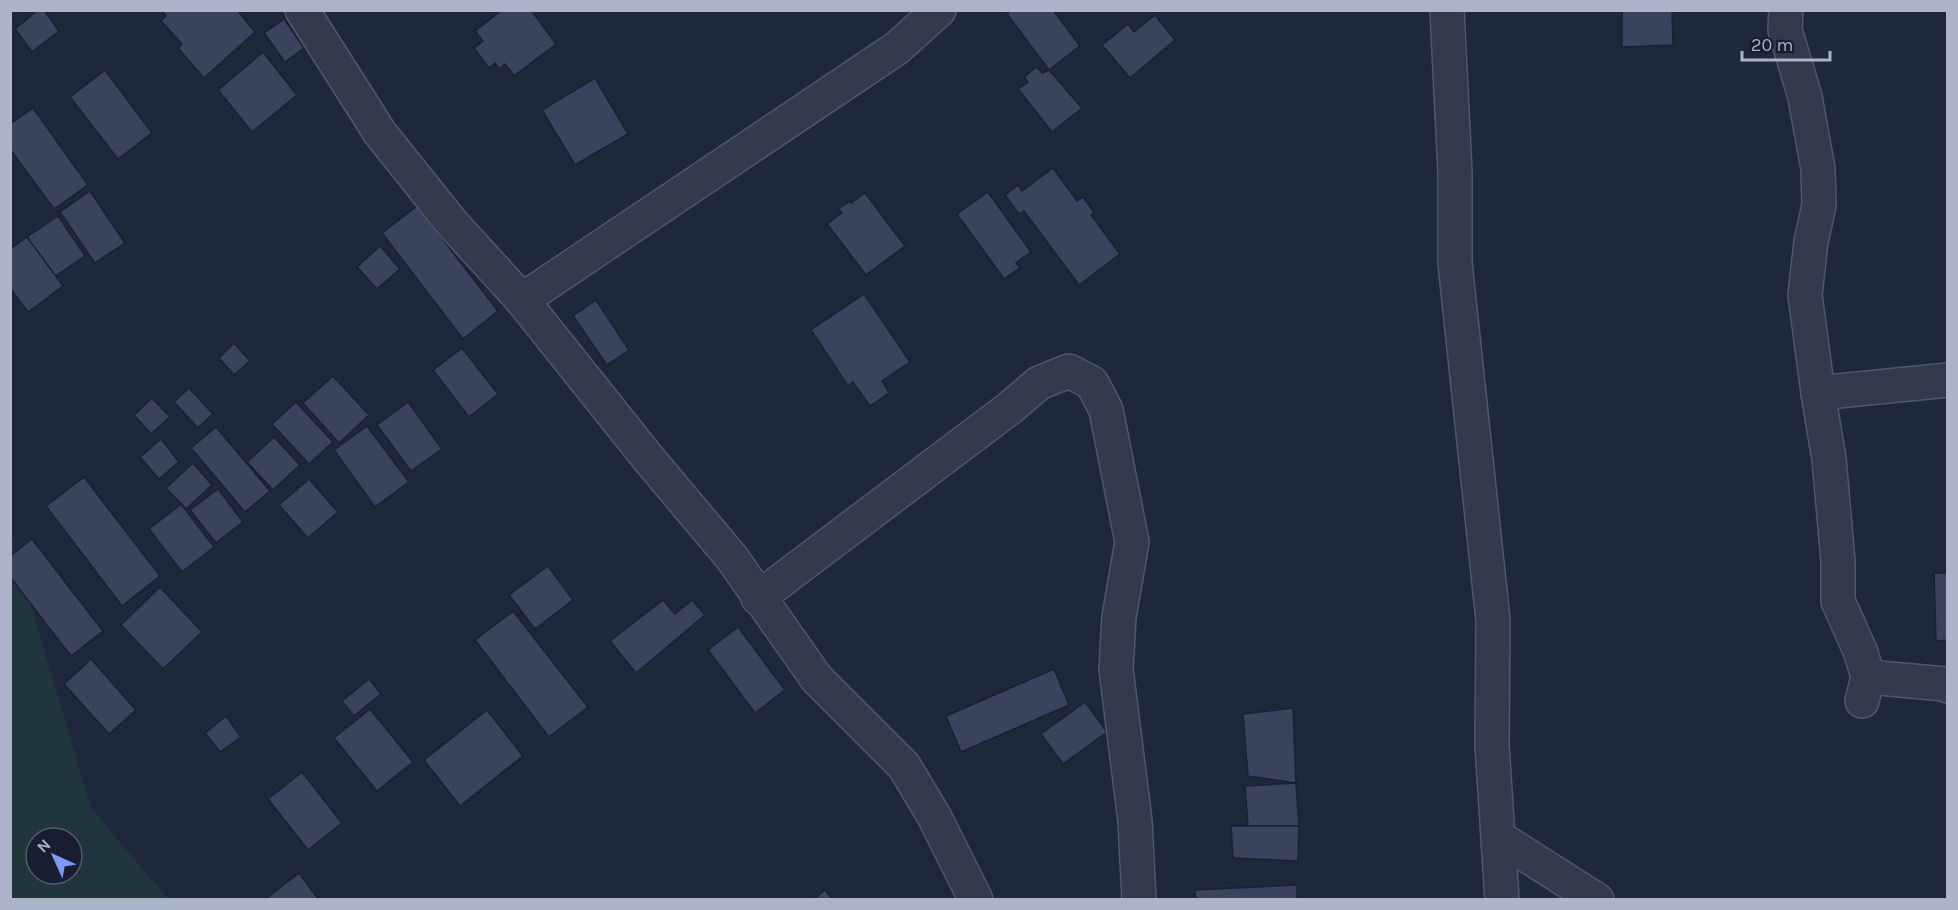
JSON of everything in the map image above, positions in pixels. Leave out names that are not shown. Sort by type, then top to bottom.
[{"type":"street","points":[[522,300],[897,48],[939,10]]},
{"type":"street","points":[[1447,10],[1455,172],[1455,263],[1493,620],[1492,745],[1502,900]]},
{"type":"street","points":[[1786,10],[1785,30],[1805,97],[1818,169],[1819,205],[1811,242],[1805,295],[1829,459],[1838,561],[1838,601],[1861,652],[1865,689],[1945,684],[1947,686]]},
{"type":"street","points":[[310,13],[380,133],[452,223],[522,300],[648,458],[732,558],[817,679],[904,766],[934,816],[976,900]]},
{"type":"street","points":[[758,598],[1002,414],[1039,383],[1069,371],[1092,383],[1106,410],[1132,542],[1119,617],[1116,669],[1135,821],[1139,900]]},
{"type":"street","points":[[1818,393],[1947,380]]},
{"type":"street","points":[[1498,837],[1597,900]]},
{"type":"shaded area","points":[[10,534],[91,808],[168,899],[11,899]]},
{"type":"building","points":[[38,10],[44,10],[59,31],[32,52],[15,29]]},
{"type":"building","points":[[161,10],[237,10],[255,32],[204,78],[178,48],[182,44],[161,21],[166,16]]},
{"type":"building","points":[[502,10],[531,10],[556,44],[514,76],[505,64],[499,69],[495,63],[489,68],[474,48],[483,41],[475,31]]},
{"type":"building","points":[[1011,10],[1053,10],[1080,46],[1049,70],[1007,14]]},
{"type":"building","points":[[1622,10],[1672,10],[1673,45],[1622,47]]},
{"type":"building","points":[[1155,15],[1175,40],[1130,78],[1102,45],[1128,24],[1134,32]]},
{"type":"building","points":[[284,19],[304,48],[285,62],[264,33]]},
{"type":"building","points":[[263,52],[297,95],[252,132],[218,90]]},
{"type":"building","points":[[1037,67],[1042,73],[1049,70],[1082,108],[1052,132],[1018,89],[1028,82],[1024,77]]},
{"type":"building","points":[[105,70],[152,133],[118,159],[70,97]]},
{"type":"building","points":[[595,78],[628,134],[575,165],[542,110]]},
{"type":"building","points":[[33,108],[88,185],[54,209],[10,149],[10,124]]},
{"type":"building","points":[[1053,168],[1077,201],[1083,197],[1094,212],[1091,215],[1120,254],[1079,285],[1024,211],[1019,214],[1005,195],[1018,185],[1022,191]]},
{"type":"building","points":[[90,191],[125,243],[95,263],[60,212]]},
{"type":"building","points":[[988,192],[1031,252],[1016,263],[1020,268],[1004,279],[957,214]]},
{"type":"building","points":[[865,193],[905,246],[866,275],[827,224],[842,213],[838,209]]},
{"type":"building","points":[[417,206],[498,311],[463,339],[382,233]]},
{"type":"building","points":[[58,216],[85,256],[54,277],[27,237]]},
{"type":"building","points":[[27,237],[63,286],[28,312],[10,288],[10,249]]},
{"type":"building","points":[[380,246],[400,269],[377,289],[357,267]]},
{"type":"building","points":[[864,294],[910,362],[882,381],[889,393],[870,406],[853,382],[848,386],[811,330]]},
{"type":"building","points":[[596,300],[629,350],[607,365],[573,316]]},
{"type":"building","points":[[234,343],[250,361],[234,375],[219,358]]},
{"type":"building","points":[[462,348],[498,394],[469,417],[433,370]]},
{"type":"building","points":[[333,376],[369,415],[339,443],[303,403]]},
{"type":"building","points":[[189,388],[213,414],[198,428],[174,402]]},
{"type":"building","points":[[152,398],[170,417],[151,434],[134,415]]},
{"type":"building","points":[[296,402],[333,442],[309,464],[272,424]]},
{"type":"building","points":[[408,402],[442,449],[411,471],[377,425]]},
{"type":"building","points":[[367,426],[409,482],[375,507],[334,450]]},
{"type":"building","points":[[216,427],[270,491],[245,512],[191,448]]},
{"type":"building","points":[[274,437],[300,465],[273,490],[247,462]]},
{"type":"building","points":[[161,439],[179,462],[159,479],[140,457]]},
{"type":"building","points":[[193,463],[212,485],[186,509],[166,488]]},
{"type":"building","points":[[84,477],[160,576],[122,606],[46,506]]},
{"type":"building","points":[[309,479],[338,512],[308,538],[279,505]]},
{"type":"building","points":[[218,489],[243,522],[216,543],[190,510]]},
{"type":"building","points":[[181,504],[214,547],[182,572],[149,529]]},
{"type":"building","points":[[32,539],[103,631],[71,656],[10,577],[10,556]]},
{"type":"building","points":[[548,566],[573,600],[535,629],[509,595]]},
{"type":"building","points":[[1934,573],[1948,573],[1948,640],[1936,641]]},
{"type":"building","points":[[160,587],[202,632],[163,669],[121,625]]},
{"type":"building","points":[[663,600],[675,614],[692,600],[705,615],[636,673],[610,641]]},
{"type":"building","points":[[513,611],[588,707],[549,737],[475,640]]},
{"type":"building","points":[[738,627],[785,690],[755,713],[708,650]]},
{"type":"building","points":[[91,659],[136,710],[109,734],[64,684]]},
{"type":"building","points":[[1054,669],[1069,705],[961,752],[946,716]]},
{"type":"building","points":[[369,679],[381,694],[354,716],[342,701]]},
{"type":"building","points":[[1085,702],[1107,732],[1063,764],[1041,734]]},
{"type":"building","points":[[1293,708],[1296,783],[1248,776],[1243,714]]},
{"type":"building","points":[[370,709],[413,762],[377,791],[334,738]]},
{"type":"building","points":[[487,710],[523,756],[460,806],[424,760]]},
{"type":"building","points":[[226,716],[241,737],[220,752],[205,733]]},
{"type":"building","points":[[302,772],[342,823],[308,850],[268,799]]},
{"type":"building","points":[[1296,783],[1299,826],[1248,826],[1245,786]]},
{"type":"building","points":[[1231,826],[1299,826],[1298,861],[1233,858]]},
{"type":"building","points":[[299,873],[319,900],[270,900],[268,897]]},
{"type":"building","points":[[1297,885],[1297,900],[1196,900],[1195,890]]},
{"type":"building","points":[[825,890],[833,900],[813,900]]}]
